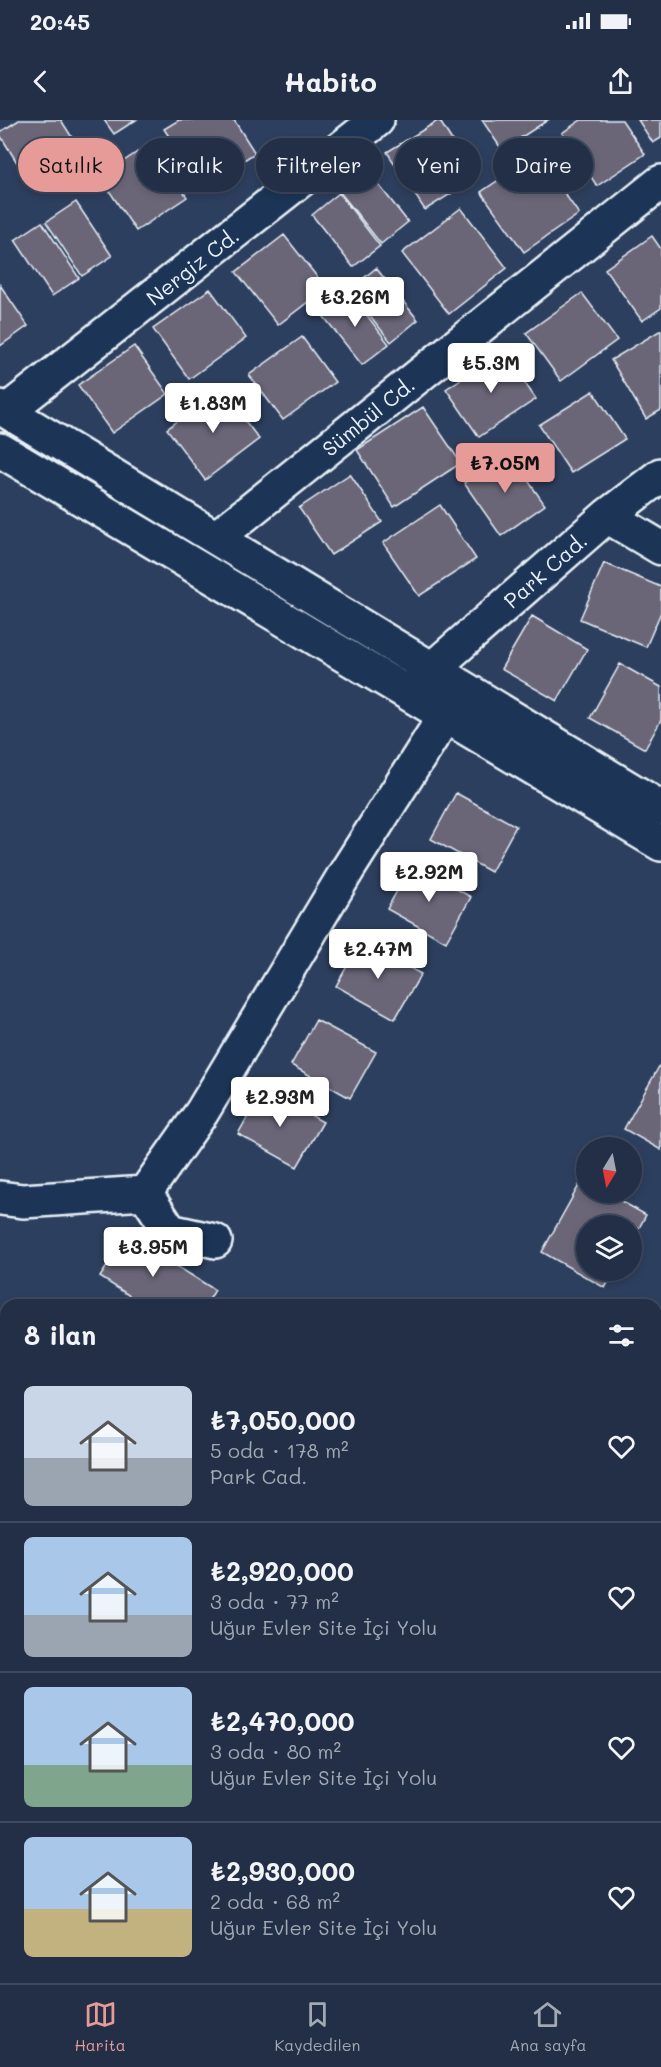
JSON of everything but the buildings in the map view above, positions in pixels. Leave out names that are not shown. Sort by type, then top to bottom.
[{"type":"street","name":"Nergiz Cd.","points":[[3,409],[377,120]]},
{"type":"street","name":"Sümbül Cd.","points":[[216,538],[661,182]]},
{"type":"street","points":[[3,409],[661,808]]},
{"type":"street","points":[[0,450],[661,844]]},
{"type":"street","name":"Park Cad.","points":[[409,694],[432,669],[607,516],[661,475]]},
{"type":"street","points":[[607,516],[661,548]]},
{"type":"street","points":[[145,1193],[202,1112],[348,869],[446,716]]},
{"type":"street","points":[[0,1198],[23,1201],[145,1193]]},
{"type":"street","points":[[145,1193],[170,1231],[215,1240]]}]
